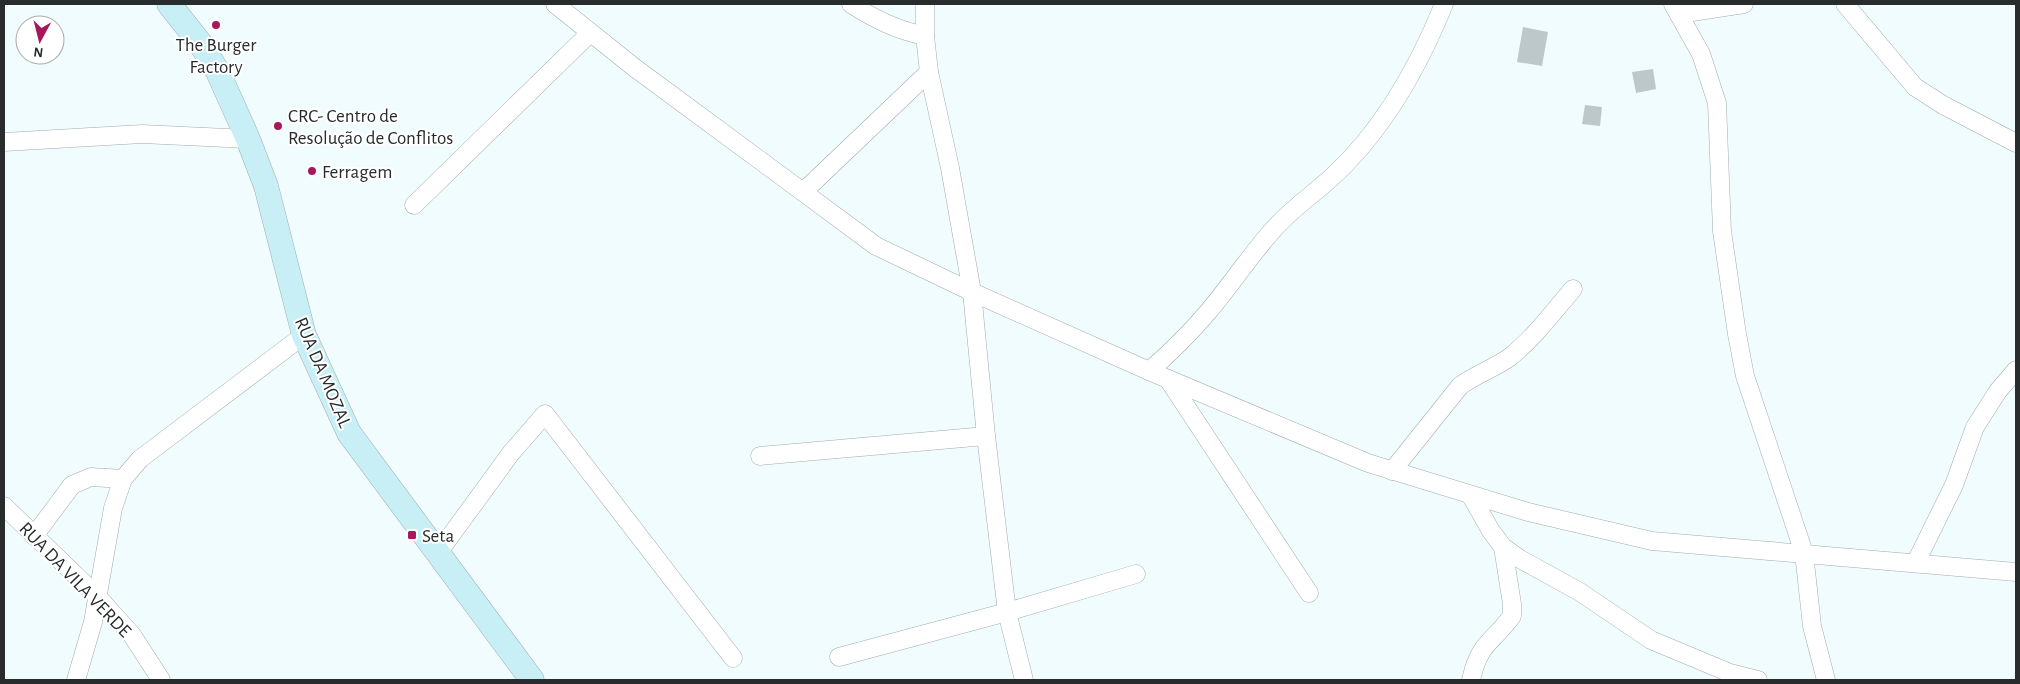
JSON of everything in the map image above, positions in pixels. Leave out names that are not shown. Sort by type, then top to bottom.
[{"type":"main road","name":"RUA DA MOZAL","points":[[169,4],[200,43],[218,72],[248,139],[266,186],[304,335],[349,433],[532,680]]},
{"type":"street","points":[[556,4],[590,33],[876,246],[972,292],[1149,371],[1392,471],[1471,496],[1652,541],[2016,572]]},
{"type":"street","points":[[851,4],[878,21],[899,31],[925,36]]},
{"type":"street","points":[[926,4],[925,36],[929,72],[950,168],[972,292],[986,436],[1007,612],[1024,680]]},
{"type":"street","points":[[1149,371],[1177,346],[1209,311],[1273,230],[1300,203],[1332,178],[1375,129],[1400,94],[1428,44],[1444,4]]},
{"type":"street","points":[[1744,4],[1676,9],[1702,54],[1717,103],[1722,231],[1737,334],[1745,376],[1804,553],[1812,626],[1826,680]]},
{"type":"street","points":[[1845,4],[1915,87],[1943,105],[2016,143]]},
{"type":"street","points":[[414,205],[590,33]]},
{"type":"street","points":[[803,192],[929,72]]},
{"type":"street","points":[[4,142],[133,134],[248,139]]},
{"type":"street","points":[[1392,471],[1460,386],[1473,376],[1510,357],[1536,332],[1572,289]]},
{"type":"street","points":[[76,680],[93,622],[113,508],[123,479],[140,459],[304,335]]},
{"type":"street","points":[[1916,562],[1954,485],[1975,427],[1998,390],[2016,370]]},
{"type":"street","points":[[1168,379],[1309,593]]},
{"type":"street","points":[[438,553],[511,453],[545,414],[733,658]]},
{"type":"street","points":[[760,456],[986,436]]},
{"type":"street","points":[[34,536],[72,485],[91,477],[123,479]]},
{"type":"street","points":[[1471,496],[1491,531],[1503,547],[1520,560],[1580,592],[1652,640],[1730,673],[1758,680]]},
{"type":"street","name":"RUA DA VILA VERDE","points":[[5,511],[97,596],[132,635],[161,680]]},
{"type":"street","points":[[1471,680],[1480,652],[1512,616],[1512,604],[1503,547]]},
{"type":"street","points":[[839,657],[1007,612],[1136,574]]},
{"type":"building","points":[[1523,27],[1548,32],[1542,66],[1517,62]]},
{"type":"building","points":[[1653,69],[1656,89],[1636,93],[1632,72]]},
{"type":"building","points":[[1585,105],[1602,107],[1600,126],[1582,124]]},
{"type":"place","name":"The Burger Factory","points":[[216,25]]},
{"type":"place","name":"CRC- Centro de Resolução de Conflitos","points":[[278,126]]},
{"type":"place","name":"Ferragem","points":[[312,171]]},
{"type":"place","name":"Seta","points":[[412,535]]}]
